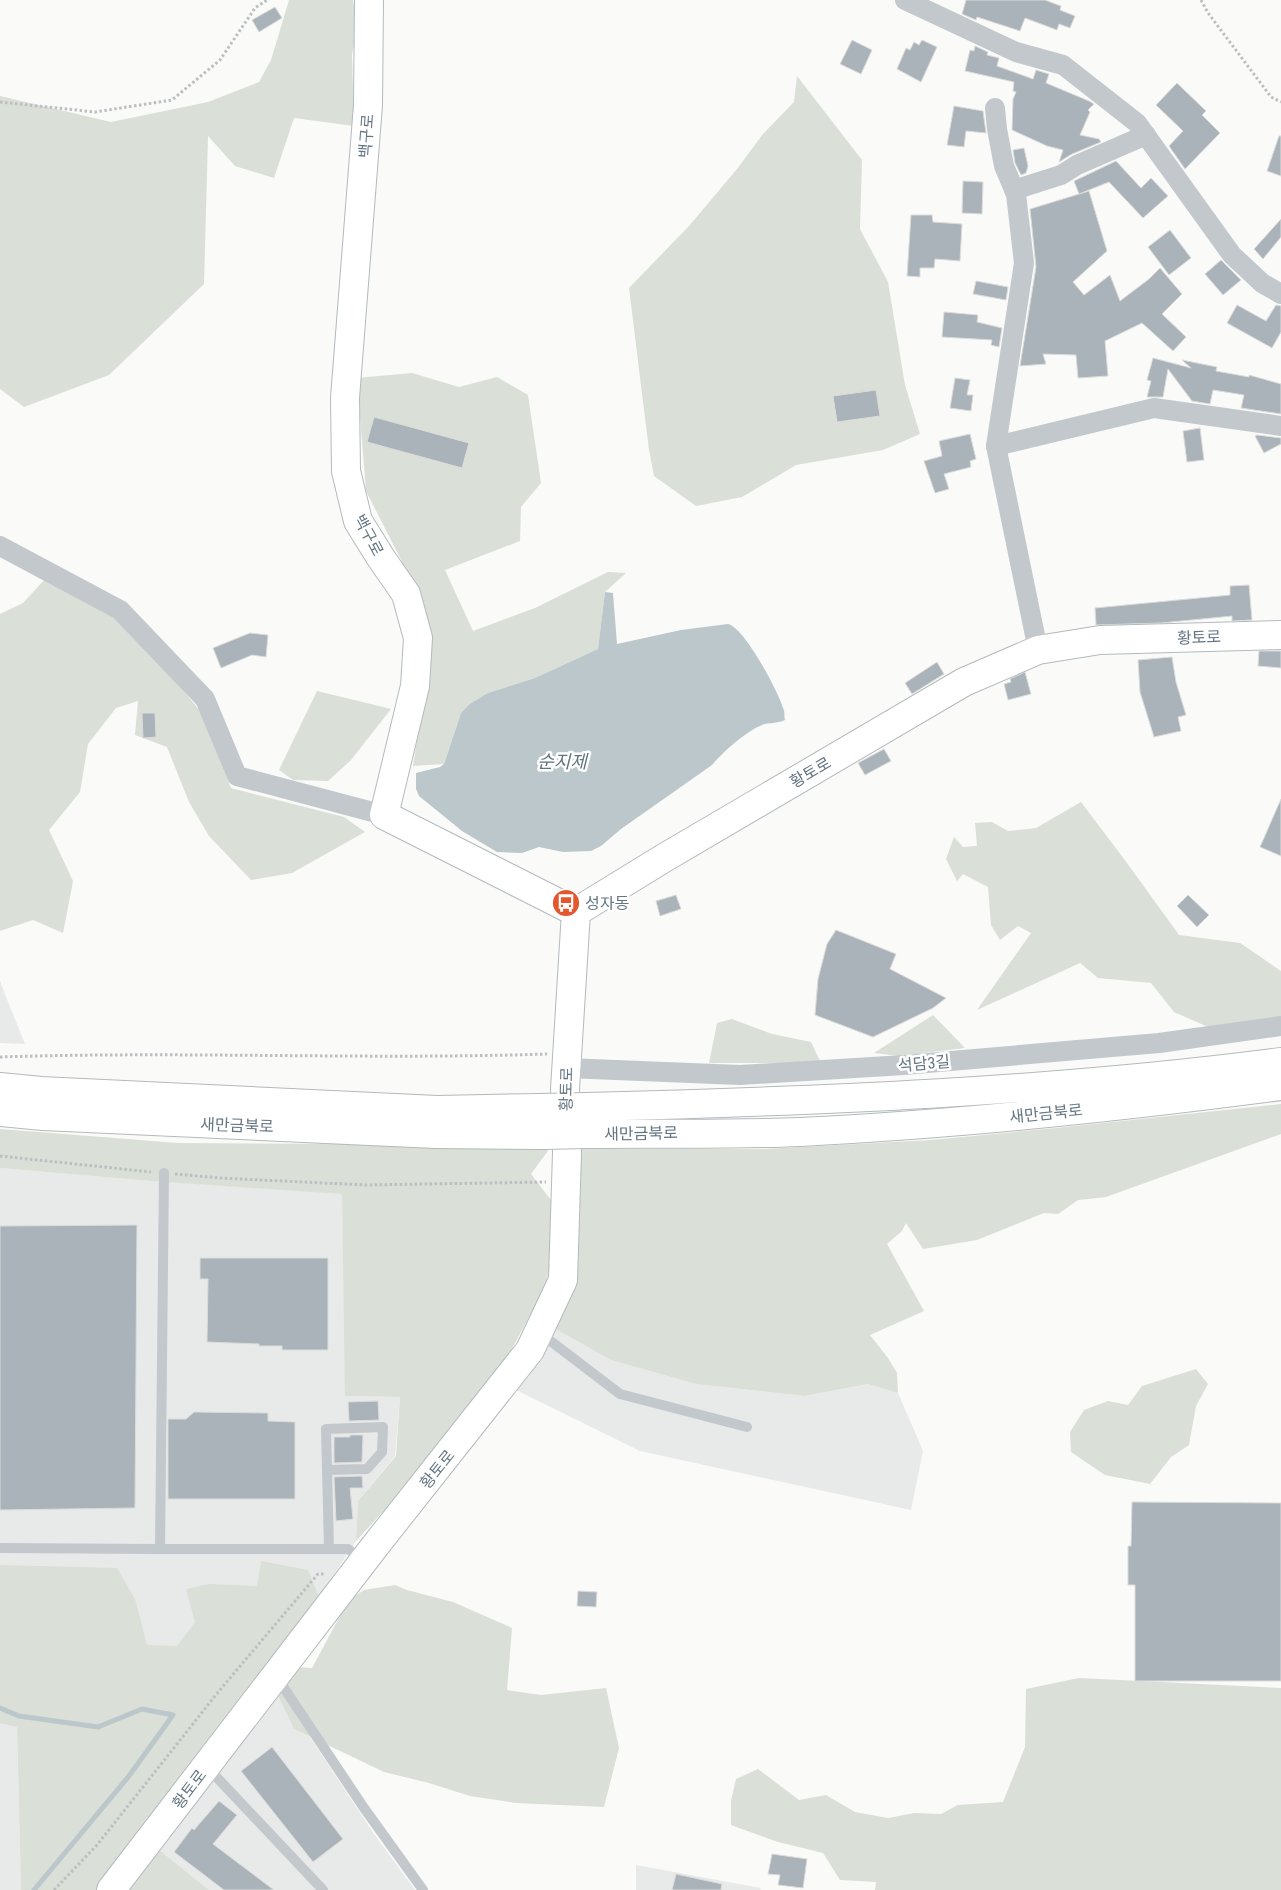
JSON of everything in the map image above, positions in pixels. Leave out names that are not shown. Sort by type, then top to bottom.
[{"type":"main road","name":"백구로","points":[[370,0],[368,105],[346,398],[346,471],[358,521],[380,558],[406,594],[418,638],[415,686],[384,815]]},
{"type":"main road","name":"황토로","points":[[111,1890],[357,1569],[503,1386],[530,1350],[539,1332],[563,1280],[567,1061],[576,912],[664,858],[964,682],[1038,650],[1100,640],[1281,635]]},
{"type":"main road","points":[[384,815],[576,912]]},
{"type":"main road","name":"새만금북로","points":[[0,1112],[43,1116],[417,1133],[543,1135],[587,1121],[793,1102],[1007,1090],[1281,1062]]},
{"type":"main road","name":"새만금북로","points":[[0,1087],[40,1091],[437,1110],[539,1108],[587,1121],[808,1131],[1014,1117],[1281,1086]]},
{"type":"street","points":[[906,0],[1016,52],[1064,65],[1137,123],[1232,255],[1262,283],[1281,294]]},
{"type":"street","points":[[995,108],[1004,166],[1014,190],[1024,263],[996,446],[1038,650]]},
{"type":"street","points":[[1014,190],[1060,175],[1077,165],[1146,135]]},
{"type":"street","points":[[996,446],[1154,408],[1281,426]]},
{"type":"street","points":[[0,546],[120,610],[205,699],[238,776],[384,815]]},
{"type":"street","name":"석담3길","points":[[567,1061],[750,1074],[904,1065],[1159,1043],[1281,1026]]},
{"type":"lane","points":[[160,1549],[164,1173]]},
{"type":"lane","points":[[539,1332],[620,1394],[748,1428]]},
{"type":"lane","points":[[327,1470],[367,1469],[382,1452],[384,1428],[326,1428],[327,1470],[329,1549]]},
{"type":"lane","points":[[0,1548],[348,1549],[357,1569]]},
{"type":"lane","points":[[276,1675],[364,1808],[423,1890]]},
{"type":"lane","points":[[206,1766],[323,1890]]},
{"type":"path","points":[[0,102],[95,112],[172,100],[220,60],[255,8],[267,0]]},
{"type":"path","points":[[1201,0],[1208,13],[1271,97],[1281,102]]},
{"type":"path","points":[[0,1057],[77,1054],[283,1054],[567,1061]]},
{"type":"path","points":[[0,1156],[220,1178],[366,1185],[566,1181]]},
{"type":"path","points":[[54,1890],[97,1845],[219,1691],[318,1574],[357,1569]]},
{"type":"shaded area","points":[[289,0],[353,0],[358,29],[352,54],[354,126],[294,118],[274,178],[235,166],[208,136],[204,284],[109,375],[24,407],[0,389],[0,96],[111,122],[208,102],[259,82],[271,60]]},
{"type":"shaded area","points":[[797,76],[862,160],[860,229],[888,282],[905,385],[920,434],[883,450],[796,465],[742,497],[696,506],[654,476],[649,450],[629,288],[689,226],[737,169],[763,134],[794,102]]},
{"type":"shaded area","points":[[412,373],[459,387],[497,377],[528,395],[541,483],[521,507],[520,541],[445,570],[473,631],[535,608],[608,572],[626,573],[605,592],[598,649],[535,678],[488,693],[461,713],[444,764],[413,766],[427,675],[423,603],[366,491],[357,378]]},
{"type":"shaded area","points":[[46,578],[107,610],[164,667],[200,711],[231,788],[344,817],[365,832],[292,873],[251,880],[209,836],[189,802],[167,747],[135,735],[138,701],[116,708],[88,744],[80,792],[49,830],[73,881],[63,933],[33,920],[0,931],[0,614],[23,603]]},
{"type":"shaded area","points":[[317,691],[391,709],[351,760],[328,781],[293,780],[279,770]]},
{"type":"shaded area","points":[[1081,802],[1179,935],[1240,943],[1281,971],[1281,1021],[1215,1030],[1174,1012],[1151,983],[1098,978],[1080,963],[977,1010],[1031,933],[1018,926],[1000,940],[991,925],[988,887],[963,874],[957,881],[946,859],[954,837],[963,847],[977,846],[975,823],[992,822],[1008,831],[1036,828]]},
{"type":"shaded area","points":[[0,981],[8,1002],[25,1044],[0,1043]]},
{"type":"shaded area","points":[[933,1015],[965,1048],[899,1056],[874,1053]]},
{"type":"shaded area","points":[[732,1019],[772,1034],[811,1042],[821,1063],[709,1063],[717,1023]]},
{"type":"shaded area","points":[[1281,1104],[1281,1134],[1106,1197],[1078,1200],[1058,1214],[1044,1213],[977,1240],[923,1249],[906,1223],[902,1231],[887,1244],[924,1311],[870,1335],[897,1373],[898,1393],[868,1384],[804,1396],[696,1384],[611,1360],[552,1327],[577,1149],[765,1149],[931,1140]]},
{"type":"shaded area","points":[[0,1129],[178,1143],[550,1148],[531,1174],[554,1204],[555,1246],[544,1290],[510,1352],[440,1449],[356,1541],[358,1501],[396,1456],[400,1397],[345,1396],[342,1194],[151,1181],[0,1168]]},
{"type":"shaded area","points":[[0,1168],[151,1181],[342,1193],[346,1396],[400,1397],[395,1456],[358,1501],[356,1541],[319,1597],[17,1727],[21,1890],[0,1890]]},
{"type":"shaded area","points":[[552,1327],[611,1360],[696,1384],[804,1396],[868,1384],[898,1393],[923,1451],[911,1510],[640,1451],[516,1390]]},
{"type":"shaded area","points":[[1196,1369],[1208,1384],[1196,1406],[1189,1445],[1171,1457],[1150,1484],[1105,1475],[1071,1452],[1070,1432],[1084,1410],[1108,1401],[1128,1405],[1142,1386]]},
{"type":"shaded area","points":[[261,1561],[308,1570],[319,1597],[224,1726],[96,1890],[21,1890],[17,1727],[0,1723],[0,1565],[117,1568],[135,1599],[147,1645],[177,1646],[195,1622],[186,1589],[209,1584],[257,1586]]},
{"type":"shaded area","points":[[395,1585],[453,1602],[512,1628],[507,1690],[541,1695],[606,1688],[619,1748],[604,1807],[516,1803],[470,1796],[429,1783],[384,1772],[294,1729],[277,1694],[295,1667],[312,1668],[348,1601],[364,1590]]},
{"type":"shaded area","points":[[1079,1678],[1281,1688],[1281,1890],[875,1890],[876,1882],[840,1880],[823,1853],[778,1842],[731,1825],[731,1801],[736,1779],[758,1769],[799,1800],[826,1795],[855,1812],[888,1818],[914,1813],[941,1814],[958,1805],[1003,1802],[1025,1747],[1026,1689]]},
{"type":"shaded area","points":[[277,1694],[294,1729],[310,1737],[372,1831],[415,1890],[209,1890],[153,1845]]},
{"type":"shaded area","points":[[153,1845],[209,1890],[121,1890]]},
{"type":"shaded area","points":[[636,1865],[761,1888],[760,1890],[636,1890]]},
{"type":"water","name":"순지제","points":[[605,592],[613,593],[617,644],[681,630],[728,624],[735,628],[751,647],[768,675],[784,709],[785,720],[765,724],[749,732],[728,748],[712,765],[621,829],[601,846],[591,851],[563,852],[539,847],[522,853],[497,852],[462,831],[419,796],[416,789],[416,773],[440,767],[444,764],[461,713],[470,704],[488,693],[535,678],[598,649]]},
{"type":"building","points":[[966,0],[1045,0],[1061,6],[1060,10],[1075,16],[1070,28],[1059,24],[1057,30],[1025,18],[1020,31],[977,17],[976,20],[962,14]]},
{"type":"building","points":[[275,7],[282,18],[259,32],[252,20]]},
{"type":"building","points":[[852,40],[872,50],[861,74],[840,64]]},
{"type":"building","points":[[922,40],[937,47],[921,82],[897,69],[906,48],[910,50],[914,42],[919,45]]},
{"type":"building","points":[[975,46],[988,52],[987,55],[999,58],[997,66],[1033,79],[1036,70],[1049,74],[1046,83],[1094,104],[1088,110],[1090,112],[1080,135],[1099,139],[1101,142],[1072,154],[1059,162],[1063,150],[1047,146],[1012,130],[1013,99],[1016,92],[1013,91],[1014,82],[965,71],[970,50],[974,51]]},
{"type":"building","points":[[1177,83],[1206,111],[1202,115],[1220,133],[1185,169],[1169,146],[1183,131],[1156,105]]},
{"type":"building","points":[[954,106],[983,111],[986,133],[966,131],[964,147],[947,145]]},
{"type":"building","points":[[1279,136],[1281,136],[1281,176],[1267,171]]},
{"type":"building","points":[[1024,148],[1028,166],[1026,173],[1021,175],[1015,163],[1013,150]]},
{"type":"building","points":[[1116,161],[1141,188],[1151,178],[1168,196],[1143,218],[1109,182],[1079,194],[1074,181]]},
{"type":"building","points":[[963,181],[983,182],[982,214],[962,213]]},
{"type":"building","points":[[1089,191],[1107,251],[1073,282],[1084,295],[1110,275],[1120,301],[1160,268],[1182,294],[1162,314],[1186,337],[1173,351],[1142,323],[1105,341],[1108,376],[1078,378],[1076,355],[1043,354],[1046,364],[1020,366],[1036,267],[1030,209]]},
{"type":"building","points":[[911,215],[932,215],[933,222],[962,224],[960,261],[935,259],[934,268],[920,268],[920,277],[907,276]]},
{"type":"building","points":[[1281,219],[1281,237],[1263,259],[1254,249]]},
{"type":"building","points":[[1170,230],[1191,258],[1169,275],[1148,247]]},
{"type":"building","points":[[1221,260],[1241,280],[1223,295],[1205,274]]},
{"type":"building","points":[[976,281],[1008,287],[1006,300],[973,294]]},
{"type":"building","points":[[1237,305],[1266,321],[1276,305],[1281,306],[1281,332],[1272,348],[1227,323]]},
{"type":"building","points":[[944,312],[978,315],[977,322],[1002,328],[999,347],[991,345],[992,340],[942,337]]},
{"type":"building","points":[[1153,358],[1191,368],[1182,360],[1217,367],[1216,371],[1249,377],[1249,375],[1281,384],[1281,414],[1241,408],[1244,395],[1213,390],[1210,404],[1192,401],[1168,369],[1163,397],[1147,397],[1151,381],[1147,380]]},
{"type":"building","points":[[955,378],[970,380],[967,395],[973,395],[971,411],[950,408]]},
{"type":"building","points":[[876,390],[880,416],[837,422],[833,396]]},
{"type":"building","points":[[374,417],[469,443],[462,468],[367,442]]},
{"type":"building","points":[[1200,428],[1204,460],[1187,462],[1183,431]]},
{"type":"building","points":[[970,434],[976,459],[970,461],[971,467],[944,474],[949,489],[935,493],[924,461],[942,456],[939,441]]},
{"type":"building","points":[[1255,436],[1281,438],[1281,444],[1264,453]]},
{"type":"building","points":[[1249,585],[1252,620],[1232,621],[1232,616],[1161,623],[1096,625],[1095,608],[1230,595],[1230,586]]},
{"type":"building","points":[[250,633],[268,635],[266,657],[252,655],[221,668],[213,648]]},
{"type":"building","points":[[1259,651],[1281,651],[1281,668],[1258,666]]},
{"type":"building","points":[[1172,657],[1176,682],[1186,715],[1178,717],[1181,731],[1154,737],[1140,692],[1138,660]]},
{"type":"building","points":[[937,662],[944,674],[912,694],[905,683]]},
{"type":"building","points":[[1025,672],[1031,694],[1008,700],[1004,684],[1011,682],[1010,679]]},
{"type":"building","points":[[142,713],[155,713],[156,737],[143,738]]},
{"type":"building","points":[[884,749],[891,761],[865,775],[858,763]]},
{"type":"building","points":[[1281,799],[1281,856],[1260,847]]},
{"type":"building","points":[[676,895],[681,909],[660,916],[656,901]]},
{"type":"building","points":[[1188,895],[1209,915],[1197,927],[1177,906]]},
{"type":"building","points":[[836,930],[896,954],[890,969],[946,998],[933,1008],[873,1037],[815,1015],[818,979],[827,944]]},
{"type":"building","points":[[137,1225],[135,1508],[0,1510],[0,1226]]},
{"type":"building","points":[[200,1258],[328,1258],[328,1350],[282,1350],[282,1346],[207,1342],[208,1279],[200,1279]]},
{"type":"building","points":[[378,1401],[379,1420],[349,1421],[348,1402]]},
{"type":"building","points":[[194,1412],[268,1413],[268,1421],[295,1422],[295,1499],[168,1499],[168,1419],[186,1419]]},
{"type":"building","points":[[350,1435],[363,1435],[362,1462],[334,1463],[334,1437],[350,1437]]},
{"type":"building","points":[[362,1476],[363,1488],[350,1488],[353,1519],[336,1521],[334,1477]]},
{"type":"building","points":[[1132,1502],[1281,1503],[1281,1681],[1135,1681],[1135,1585],[1128,1585],[1128,1546],[1131,1546]]},
{"type":"building","points":[[578,1591],[597,1592],[596,1607],[577,1606]]},
{"type":"building","points":[[272,1747],[343,1839],[313,1862],[241,1771]]},
{"type":"building","points":[[219,1801],[237,1815],[213,1844],[274,1890],[224,1890],[174,1852],[192,1828],[194,1830]]},
{"type":"building","points":[[772,1854],[807,1859],[803,1888],[778,1885],[780,1875],[768,1874]]},
{"type":"building","points":[[676,1874],[722,1884],[721,1890],[672,1890]]},
{"type":"waterway","points":[[0,1708],[19,1716],[98,1727],[142,1709],[173,1715],[129,1776],[34,1890]]},
{"type":"place","name":"성자동","points":[[566,903]]}]
